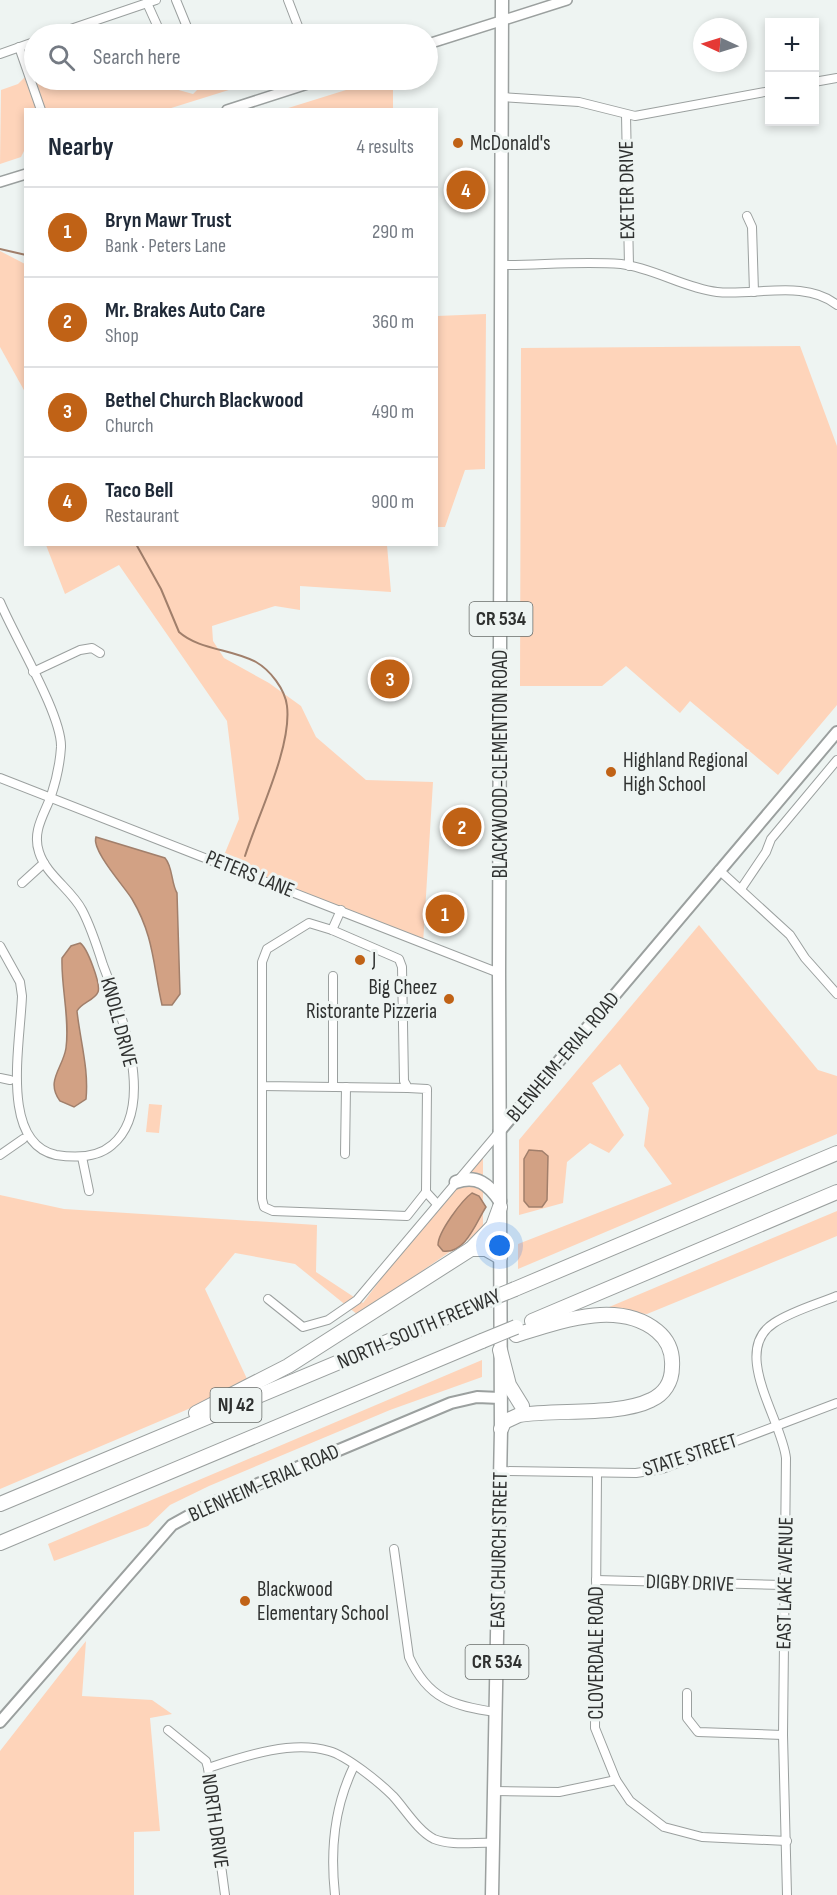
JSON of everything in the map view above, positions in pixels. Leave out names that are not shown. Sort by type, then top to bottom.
[{"type":"highway","name":"NORTH-SOUTH FREEWAY","points":[[0,1504],[837,1153]]},
{"type":"highway","name":"NORTH-SOUTH FREEWAY","points":[[0,1543],[463,1349],[483,1345],[837,1192]]},
{"type":"highway","points":[[72,1474],[288,1366],[471,1249],[493,1226],[500,1204]]},
{"type":"highway","points":[[471,1249],[486,1249],[500,1257]]},
{"type":"highway","points":[[501,1429],[504,1422],[511,1417],[540,1412],[625,1407],[654,1399],[667,1387],[671,1377],[672,1356],[668,1344],[651,1326],[639,1320],[618,1316],[579,1318],[516,1331]]},
{"type":"highway","points":[[500,1350],[509,1385],[522,1406]]},
{"type":"highway","points":[[500,1398],[540,1412]]},
{"type":"main road","name":"BLACKWOOD-CLEMENTON ROAD","points":[[500,1312],[502,0]]},
{"type":"main road","name":"BLENHEIM-ERIAL ROAD","points":[[499,1132],[837,732]]},
{"type":"main road","points":[[456,1182],[468,1179],[481,1181],[490,1186],[500,1204]]},
{"type":"main road","name":"EAST CHURCH STREET","points":[[492,1895],[501,1429],[500,1312]]},
{"type":"main road","name":"BLENHEIM-ERIAL ROAD","points":[[0,1722],[150,1550],[182,1518],[208,1504],[451,1403],[477,1397],[500,1398]]},
{"type":"street","points":[[85,24],[156,0]]},
{"type":"street","points":[[176,0],[187,24]]},
{"type":"street","points":[[288,0],[297,24]]},
{"type":"street","points":[[438,41],[567,0]]},
{"type":"street","points":[[147,3],[156,24]]},
{"type":"street","points":[[0,54],[24,45]]},
{"type":"street","points":[[19,47],[24,61]]},
{"type":"street","points":[[819,81],[837,78]]},
{"type":"street","points":[[34,90],[40,108]]},
{"type":"street","points":[[233,108],[288,90]]},
{"type":"street","points":[[502,97],[579,102],[626,115],[653,114],[765,92]]},
{"type":"street","name":"EXETER DRIVE","points":[[626,115],[629,266]]},
{"type":"street","points":[[0,182],[24,175]]},
{"type":"street","points":[[747,216],[752,227],[754,292]]},
{"type":"street","points":[[502,265],[629,266],[696,288],[719,292],[803,292],[822,296],[837,305]]},
{"type":"street","name":"KNOLL DRIVE","points":[[0,602],[60,737],[59,759],[51,797],[38,828],[39,852],[44,863],[81,907],[118,1005],[132,1052],[135,1087],[126,1127],[114,1144],[101,1152],[82,1157],[49,1154],[35,1149],[13,1126]]},
{"type":"street","points":[[33,672],[80,650],[92,648],[99,653]]},
{"type":"street","points":[[741,889],[756,869],[771,839],[837,760]]},
{"type":"street","name":"PETERS LANE","points":[[0,778],[499,973]]},
{"type":"street","points":[[22,883],[44,863]]},
{"type":"street","points":[[719,870],[790,935],[805,958],[837,994]]},
{"type":"street","points":[[332,930],[340,910]]},
{"type":"street","points":[[408,1088],[404,1081],[402,967],[399,959],[332,930],[309,923],[264,953],[262,1086],[262,1199],[264,1207],[273,1211],[407,1216],[419,1226]]},
{"type":"street","points":[[0,946],[20,982],[22,996],[9,1101]]},
{"type":"street","points":[[333,976],[333,1087]]},
{"type":"street","points":[[0,1078],[10,1080]]},
{"type":"street","points":[[262,1086],[427,1089],[426,1192],[407,1216]]},
{"type":"street","points":[[345,1154],[346,1087]]},
{"type":"street","name":"BLENHEIM-ERIAL ROAD","points":[[268,1299],[299,1326],[313,1326],[328,1320],[357,1300],[499,1132]]},
{"type":"street","points":[[0,1155],[23,1139]]},
{"type":"street","points":[[82,1157],[89,1191]]},
{"type":"street","points":[[426,1192],[437,1204]]},
{"type":"street","name":"EAST LAKE AVENUE","points":[[788,1895],[783,1735],[786,1458],[778,1426],[756,1368],[755,1349],[762,1334],[773,1323],[837,1296]]},
{"type":"street","name":"STATE STREET","points":[[500,1471],[597,1474],[636,1473],[662,1468],[837,1403]]},
{"type":"street","name":"CLOVERDALE ROAD","points":[[597,1474],[595,1728],[616,1780],[630,1801],[664,1827],[702,1837],[787,1841]]},
{"type":"street","points":[[394,1549],[409,1657],[416,1672],[435,1695],[449,1702],[496,1712]]},
{"type":"street","name":"DIGBY DRIVE","points":[[596,1580],[784,1585]]},
{"type":"street","points":[[687,1693],[687,1718],[698,1732],[783,1735]]},
{"type":"street","name":"NORTH DRIVE","points":[[168,1730],[206,1761],[225,1895]]},
{"type":"street","points":[[208,1768],[245,1756],[308,1748],[330,1751],[391,1794],[431,1837],[451,1842],[493,1843]]},
{"type":"street","points":[[335,1895],[331,1861],[335,1821],[343,1789],[354,1766]]},
{"type":"street","points":[[494,1791],[560,1792],[616,1780]]},
{"type":"shaded area","points":[[24,78],[24,90],[179,90],[193,94],[197,90],[229,90],[171,108],[24,108],[24,151],[21,157],[0,164],[1,90],[18,84]]},
{"type":"shaded area","points":[[346,90],[393,90],[393,108],[288,108]]},
{"type":"shaded area","points":[[0,251],[24,263],[24,390],[0,347]]},
{"type":"shaded area","points":[[486,314],[485,469],[465,470],[445,527],[438,527],[438,316]]},
{"type":"shaded area","points":[[800,346],[837,446],[837,705],[778,775],[690,701],[680,713],[626,666],[602,686],[520,686],[521,348]]},
{"type":"shaded area","points":[[46,546],[387,546],[391,592],[300,586],[300,610],[275,606],[212,626],[213,641],[224,658],[269,683],[301,706],[316,737],[366,780],[433,782],[423,944],[220,865],[239,819],[227,721],[119,565],[65,594]]},
{"type":"shaded area","points":[[96,837],[165,858],[168,862],[177,893],[180,994],[172,1005],[162,1005],[145,926],[132,899],[98,850]]},
{"type":"shaded area","points":[[699,925],[818,1070],[837,1076],[837,1134],[518,1269],[518,1244],[672,1184],[644,1146],[649,1108],[620,1064],[592,1083],[624,1135],[609,1153],[590,1143],[567,1162],[563,1203],[519,1215],[519,1140]]},
{"type":"shaded area","points":[[80,943],[90,958],[98,992],[77,1011],[87,1088],[86,1099],[74,1107],[60,1101],[54,1087],[56,1074],[66,1048],[67,1037],[62,958],[71,946]]},
{"type":"shaded area","points":[[149,1104],[162,1105],[159,1133],[146,1132]]},
{"type":"shaded area","points":[[529,1150],[542,1151],[548,1156],[547,1200],[542,1207],[529,1207],[524,1201],[524,1159]]},
{"type":"shaded area","points":[[483,1151],[483,1237],[467,1240],[358,1315],[295,1264],[235,1253],[205,1289],[248,1381],[252,1382],[0,1489],[0,1195],[64,1209],[317,1225],[316,1272],[363,1303],[409,1241]]},
{"type":"shaded area","points":[[472,1193],[479,1196],[486,1207],[464,1242],[451,1251],[443,1251],[438,1245],[442,1232],[457,1209]]},
{"type":"shaded area","points":[[837,1211],[837,1236],[647,1314],[602,1310]]},
{"type":"shaded area","points":[[482,1360],[482,1377],[390,1410],[209,1486],[170,1505],[148,1526],[54,1561],[48,1544]]},
{"type":"shaded area","points":[[86,1641],[82,1696],[152,1700],[172,1714],[150,1718],[160,1831],[134,1832],[134,1895],[0,1895],[0,1751]]},
{"type":"waterway","points":[[0,249],[24,255]]},
{"type":"waterway","points":[[137,546],[161,589],[179,632],[206,646],[237,654],[256,662],[276,681],[286,700],[287,723],[279,761],[245,856]]},
{"type":"place","name":"McDonald's","points":[[458,143]]},
{"type":"place","name":"Taco Bell","points":[[466,190]]},
{"type":"place","name":"Bethel Church Blackwood","points":[[390,679]]},
{"type":"place","name":"Highland Regional High School","points":[[611,772]]},
{"type":"place","name":"Mr. Brakes Auto Care","points":[[462,827]]},
{"type":"place","name":"Bryn Mawr Trust","points":[[445,914]]},
{"type":"place","name":"J","points":[[360,960]]},
{"type":"place","name":"Big Cheez Ristorante Pizzeria","points":[[449,999]]},
{"type":"place","name":"Blackwood Elementary School","points":[[245,1601]]}]
